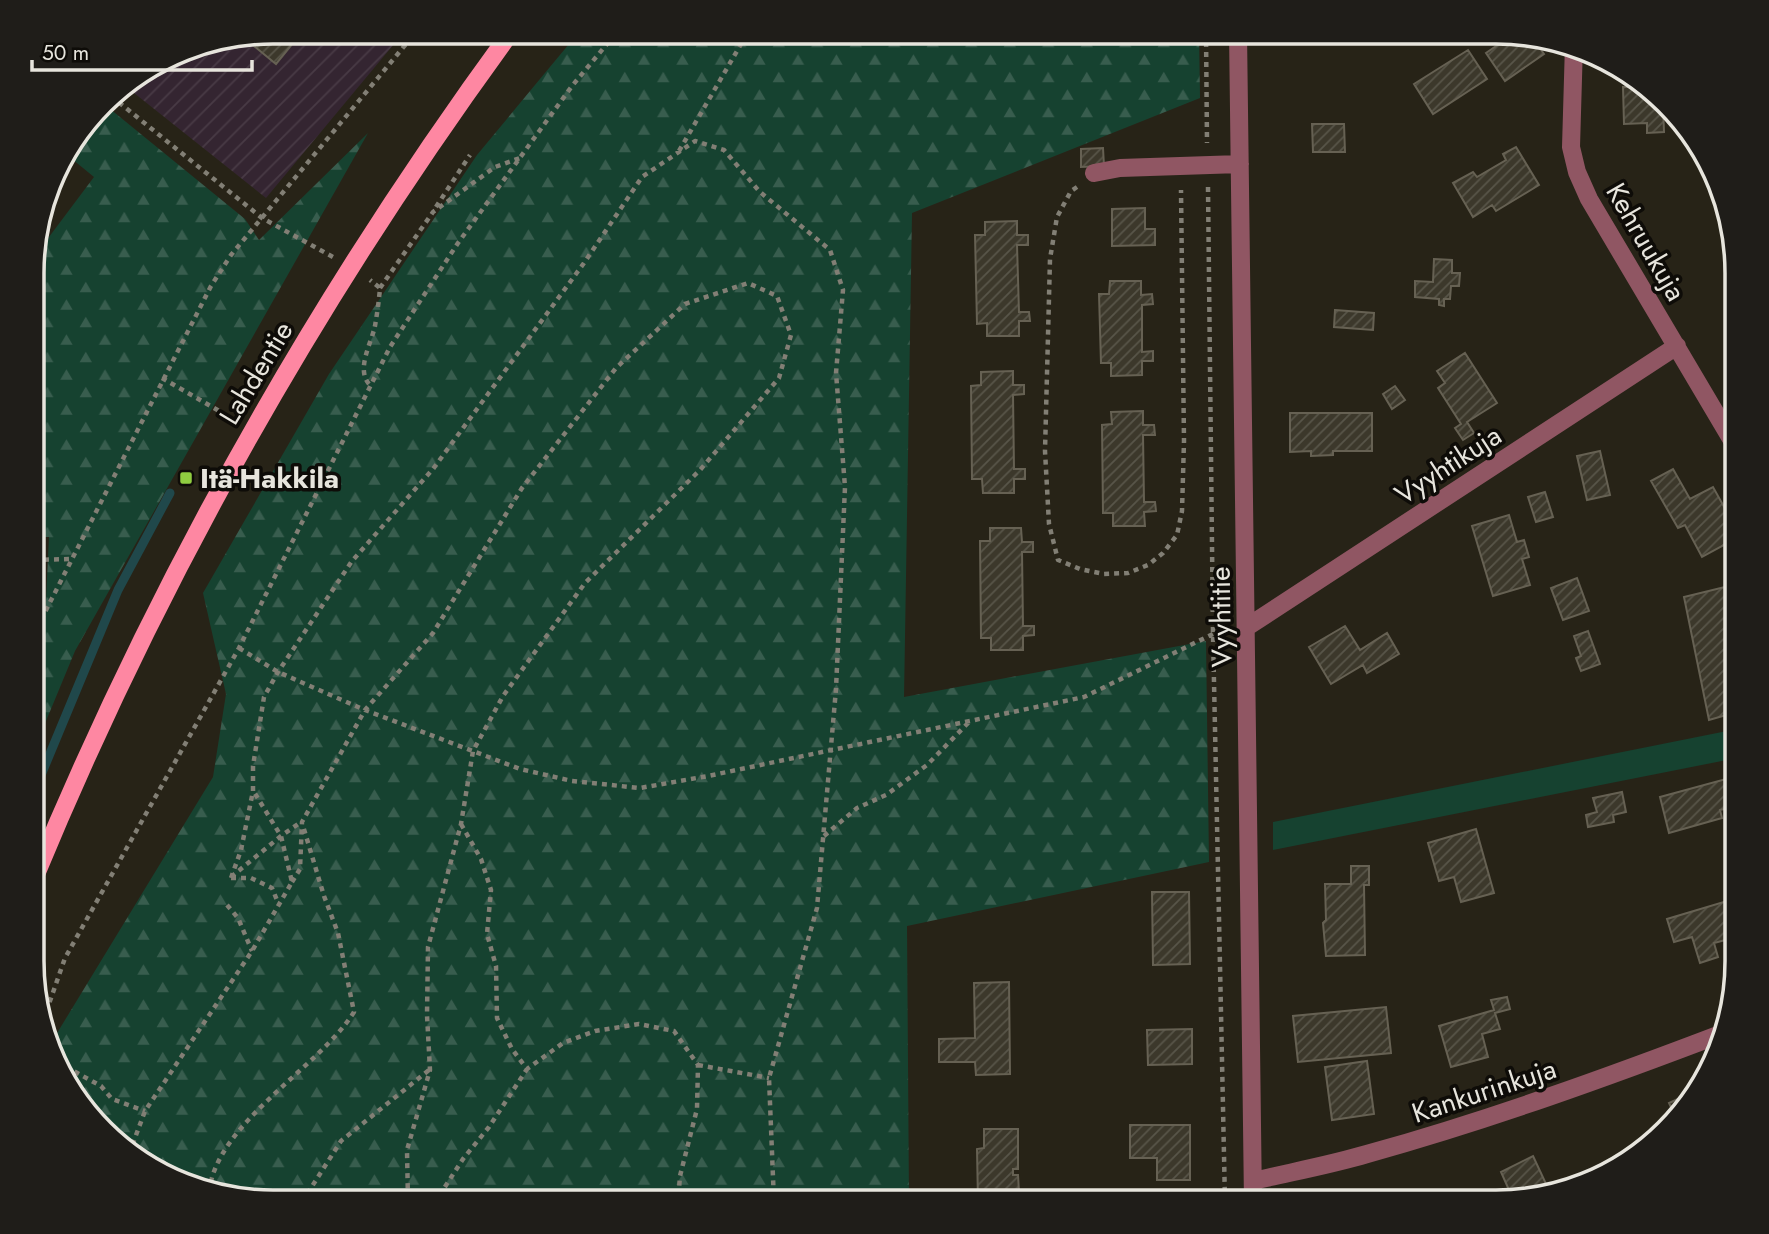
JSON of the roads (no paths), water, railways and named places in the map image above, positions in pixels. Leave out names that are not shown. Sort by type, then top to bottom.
[{"type":"main road","name":"Lahdentie","points":[[44,854],[65,803],[157,606],[259,416],[391,204],[503,44]]},
{"type":"street","name":"Vyyhtitie","points":[[1238,44],[1253,1190]]},
{"type":"street","name":"Kehruukuja","points":[[1574,58],[1571,147],[1577,172],[1589,199],[1725,428]]},
{"type":"street","points":[[1094,173],[1120,169],[1240,164]]},
{"type":"street","name":"Vyyhtikuja","points":[[1247,627],[1677,346]]},
{"type":"street","name":"Kankurinkuja","points":[[1253,1181],[1364,1155],[1483,1120],[1582,1087],[1712,1037]]},
{"type":"waterway","points":[[44,768],[118,590],[170,493]]},
{"type":"place","name":"Itä-Hakkila","points":[[186,478]]}]
